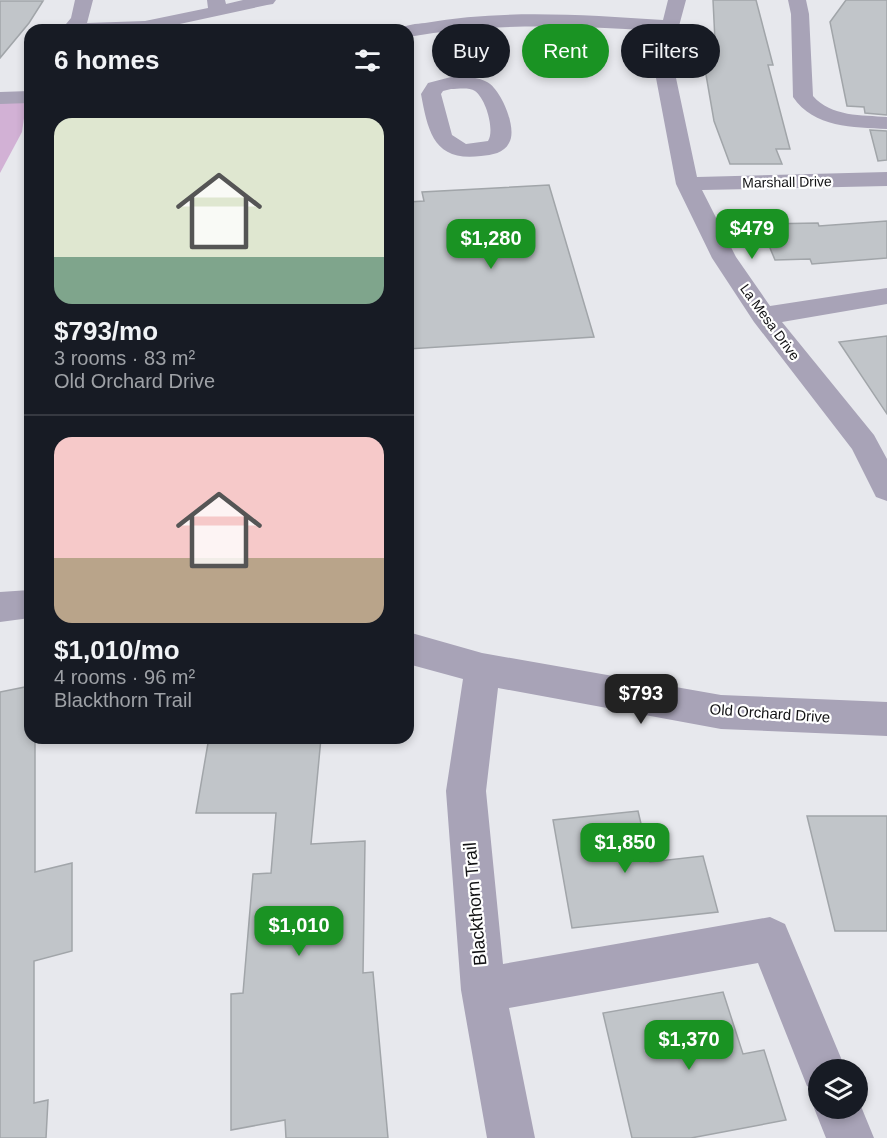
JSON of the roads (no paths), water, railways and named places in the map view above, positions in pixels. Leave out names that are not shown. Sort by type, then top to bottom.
[{"type":"street","points":[[76,24],[80,20],[84,0]]},
{"type":"street","points":[[152,24],[217,5],[267,0]]},
{"type":"street","name":"La Mesa Drive","points":[[671,24],[677,0]]},
{"type":"street","points":[[797,0],[800,14],[803,97],[822,113],[834,117],[887,123]]},
{"type":"street","points":[[414,30],[487,22],[563,20],[634,24]]},
{"type":"street","name":"La Mesa Drive","points":[[666,78],[687,184],[724,258],[763,316],[875,442],[887,489]]},
{"type":"street","points":[[0,98],[24,96]]},
{"type":"street","name":"Marshall Drive","points":[[687,184],[887,179]]},
{"type":"street","points":[[763,316],[887,296]]},
{"type":"street","points":[[0,607],[24,605]]},
{"type":"street","name":"Old Orchard Drive","points":[[414,650],[482,669],[721,712],[887,719]]},
{"type":"street","name":"Blackthorn Trail","points":[[482,669],[466,791],[483,990],[511,1138]]},
{"type":"street","points":[[483,990],[771,939],[819,1059]]},
{"type":"street","points":[[842,1119],[850,1138]]}]
